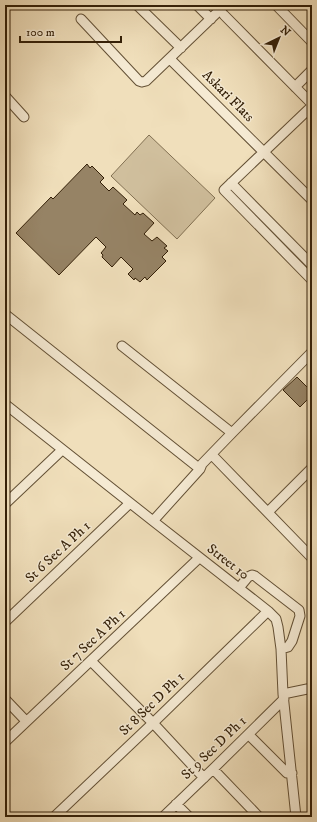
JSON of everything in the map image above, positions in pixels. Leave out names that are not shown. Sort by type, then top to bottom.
[{"type":"street","points":[[137,5],[181,48]]},
{"type":"street","points":[[197,5],[211,19]]},
{"type":"street","points":[[81,19],[142,82],[146,81],[225,5]]},
{"type":"street","points":[[276,5],[312,42]]},
{"type":"street","points":[[224,16],[312,105],[224,190],[312,280]]},
{"type":"street","name":"Askari Flats","points":[[172,61],[312,200]]},
{"type":"street","points":[[295,87],[312,70]]},
{"type":"street","points":[[5,96],[24,117]]},
{"type":"street","points":[[231,183],[312,266]]},
{"type":"street","points":[[284,252],[291,244]]},
{"type":"street","points":[[5,314],[200,469]]},
{"type":"street","points":[[122,346],[232,433]]},
{"type":"street","points":[[153,521],[200,469],[202,464],[312,352]]},
{"type":"street","points":[[200,469],[205,468],[312,359]]},
{"type":"street","name":"Street 10","points":[[5,404],[268,611],[276,619],[281,648],[284,696],[296,817]]},
{"type":"street","points":[[5,504],[62,450]]},
{"type":"street","points":[[215,458],[312,558]]},
{"type":"street","points":[[268,512],[312,468]]},
{"type":"street","name":"St 6 Sec A Ph 1","points":[[5,622],[130,503]]},
{"type":"street","name":"St 7 Sec A Ph 1","points":[[5,742],[199,558]]},
{"type":"street","points":[[239,588],[248,577],[252,575],[255,576],[299,610],[300,616],[292,641],[288,646],[281,648]]},
{"type":"street","name":"St 8 Sec D Ph 1","points":[[54,817],[268,611]]},
{"type":"street","points":[[91,661],[153,723],[204,778]]},
{"type":"street","points":[[284,696],[312,688]]},
{"type":"street","name":"St 9 Sec D Ph 1","points":[[163,817],[249,734],[284,696]]},
{"type":"street","points":[[5,699],[26,721]]},
{"type":"street","points":[[249,734],[287,773],[292,773]]},
{"type":"street","points":[[213,769],[259,817]]},
{"type":"street","points":[[176,804],[189,817]]},
{"type":"shaded area","points":[[149,135],[215,198],[177,239],[111,176]]},
{"type":"building","points":[[87,164],[90,168],[92,166],[104,178],[100,182],[109,191],[113,187],[127,200],[123,204],[135,215],[137,212],[140,215],[143,213],[154,223],[144,234],[152,241],[157,237],[167,246],[164,248],[168,251],[162,257],[166,261],[147,280],[145,277],[140,282],[135,278],[134,280],[128,274],[133,269],[121,257],[112,267],[102,257],[103,255],[101,253],[106,247],[96,237],[59,275],[16,233],[51,197],[53,199]]},
{"type":"building","points":[[297,377],[312,392],[312,395],[300,407],[283,390]]}]
